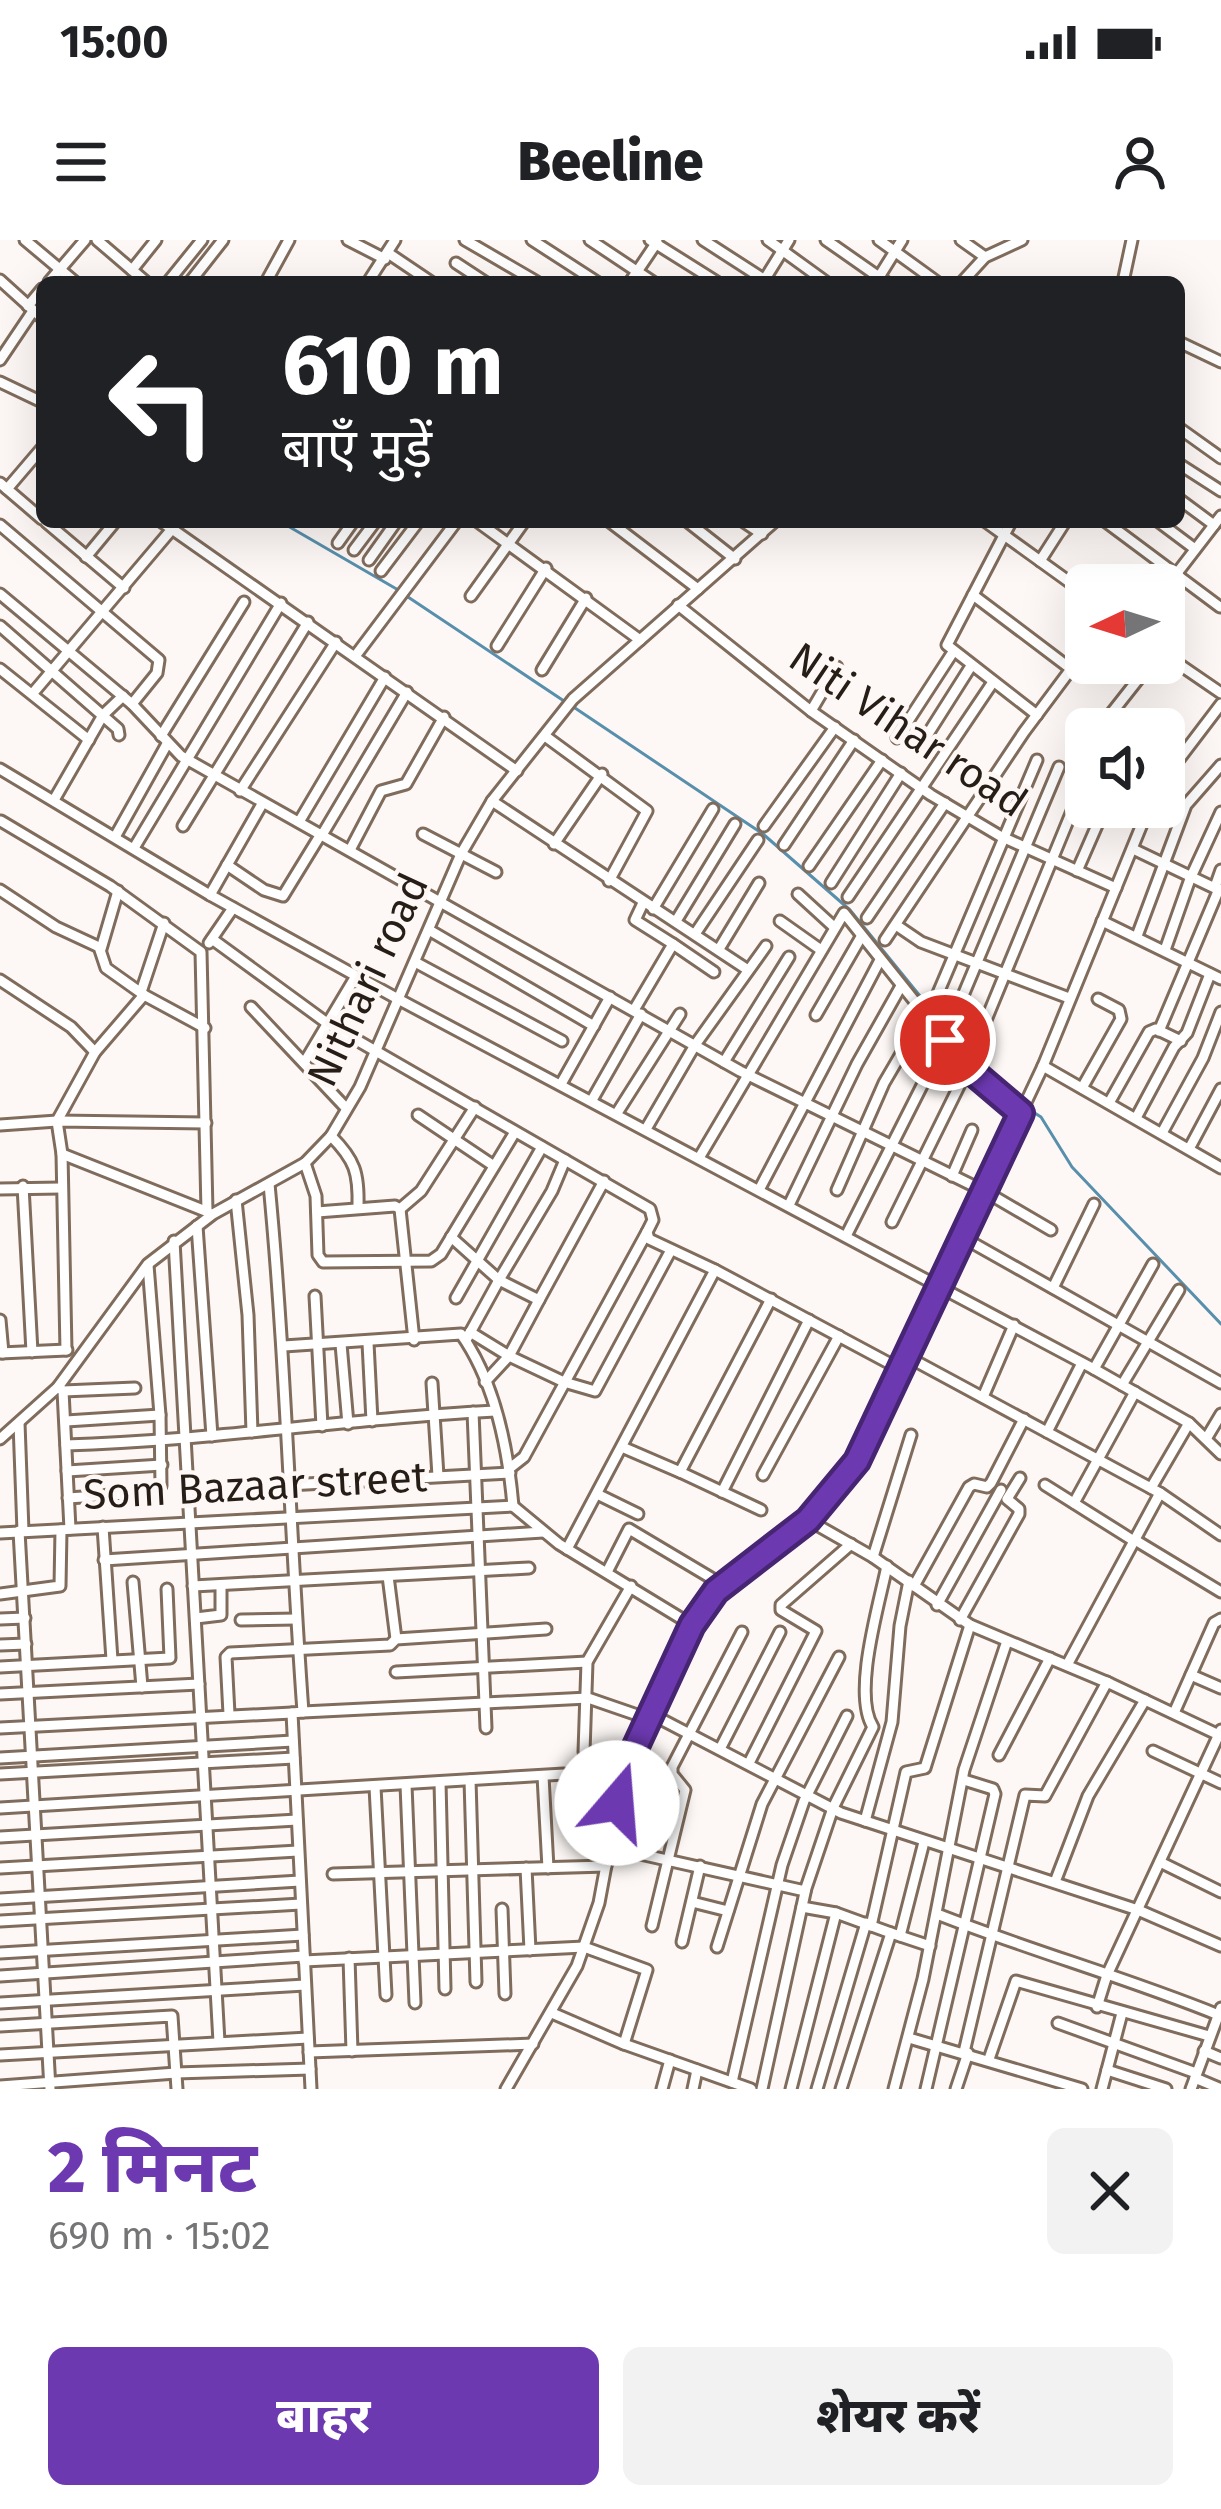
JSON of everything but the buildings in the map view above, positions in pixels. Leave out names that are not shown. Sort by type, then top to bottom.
[{"type":"street","points":[[25,240],[68,276]]},
{"type":"street","points":[[54,276],[85,240]]},
{"type":"street","points":[[132,270],[156,240]]},
{"type":"street","points":[[173,276],[202,240]]},
{"type":"street","points":[[195,276],[223,240]]},
{"type":"street","points":[[269,276],[289,240]]},
{"type":"street","points":[[348,240],[421,276]]},
{"type":"street","points":[[465,240],[527,276]]},
{"type":"street","points":[[532,240],[588,276]]},
{"type":"street","points":[[590,240],[633,276]]},
{"type":"street","points":[[703,240],[757,276]]},
{"type":"street","points":[[768,240],[786,245],[820,276]]},
{"type":"street","points":[[826,240],[877,276]]},
{"type":"street","points":[[879,240],[929,276]]},
{"type":"street","points":[[885,276],[902,240]]},
{"type":"street","points":[[961,240],[985,257]]},
{"type":"street","points":[[968,276],[985,257],[1020,240]]},
{"type":"street","points":[[1124,276],[1132,240]]},
{"type":"street","points":[[372,276],[393,241]]},
{"type":"street","points":[[635,276],[655,241],[708,276]]},
{"type":"street","points":[[105,243],[139,276]]},
{"type":"street","points":[[768,276],[786,245]]},
{"type":"street","points":[[456,263],[476,276]]},
{"type":"street","points":[[0,280],[34,312],[0,360]]},
{"type":"street","points":[[0,303],[10,290]]},
{"type":"street","points":[[1185,344],[1221,362]]},
{"type":"street","points":[[0,382],[36,399]]},
{"type":"street","points":[[21,393],[36,407]]},
{"type":"street","points":[[1185,432],[1221,458]]},
{"type":"street","points":[[36,454],[4,486],[36,511]]},
{"type":"street","points":[[1185,468],[1221,491]]},
{"type":"street","points":[[1183,564],[1217,520],[1185,502]]},
{"type":"street","points":[[0,525],[159,660],[157,673],[104,715],[54,800]]},
{"type":"street","points":[[54,528],[124,588]]},
{"type":"street","points":[[61,535],[66,528]]},
{"type":"street","points":[[86,556],[110,528]]},
{"type":"street","points":[[32,693],[173,528]]},
{"type":"street","points":[[178,528],[517,771]]},
{"type":"street","points":[[338,543],[349,528]]},
{"type":"street","points":[[354,550],[370,528]]},
{"type":"street","points":[[369,560],[392,528]]},
{"type":"street","points":[[381,571],[413,528]]},
{"type":"street","points":[[356,655],[451,528]]},
{"type":"street","points":[[486,528],[640,640]]},
{"type":"street","points":[[471,596],[519,528]]},
{"type":"street","points":[[618,528],[698,589]]},
{"type":"street","points":[[696,528],[735,559]]},
{"type":"street","points":[[752,528],[762,535]]},
{"type":"street","name":"Nithari road","points":[[0,1438],[61,1389],[148,1264],[210,1213],[305,1163],[331,1136],[375,1050],[461,854],[492,801],[570,703],[768,528]]},
{"type":"street","points":[[993,528],[1065,579]]},
{"type":"street","points":[[1008,528],[948,641],[953,652],[1036,715]]},
{"type":"street","points":[[1040,561],[1061,528]]},
{"type":"street","points":[[1114,528],[1164,564]]},
{"type":"street","points":[[1167,528],[1195,549]]},
{"type":"street","points":[[497,646],[546,568]]},
{"type":"street","points":[[1185,580],[1220,607]]},
{"type":"street","points":[[0,594],[128,700],[187,759],[724,1062],[986,1192],[1051,1230]]},
{"type":"street","points":[[973,595],[1065,664]]},
{"type":"street","points":[[542,670],[586,598]]},
{"type":"street","points":[[116,837],[164,740],[244,602]]},
{"type":"street","points":[[134,848],[281,603]]},
{"type":"street","name":"Niti Vihar road","points":[[678,605],[811,711],[921,788],[1003,837],[1116,887]]},
{"type":"street","points":[[183,826],[308,622]]},
{"type":"street","points":[[0,626],[104,715],[119,735]]},
{"type":"street","points":[[240,791],[336,643]]},
{"type":"street","points":[[897,738],[953,652]]},
{"type":"street","points":[[920,748],[971,666]]},
{"type":"street","points":[[811,711],[837,667]]},
{"type":"street","points":[[1185,668],[1221,693]]},
{"type":"street","points":[[0,669],[89,740]]},
{"type":"street","points":[[299,822],[385,677]]},
{"type":"street","points":[[885,940],[1065,677]]},
{"type":"street","points":[[848,897],[992,682]]},
{"type":"street","points":[[1116,708],[1135,684]]},
{"type":"street","points":[[227,865],[264,890],[283,896],[407,692]]},
{"type":"street","points":[[1185,751],[1221,704]]},
{"type":"street","points":[[350,850],[381,791],[406,784],[445,717]]},
{"type":"street","points":[[764,826],[835,727]]},
{"type":"street","points":[[545,736],[647,811],[608,881]]},
{"type":"street","points":[[784,845],[854,740]]},
{"type":"street","points":[[809,866],[883,760]]},
{"type":"street","points":[[837,1190],[896,1060],[929,1009],[955,955],[1037,760]]},
{"type":"street","points":[[1137,936],[1186,805],[1221,765]]},
{"type":"street","points":[[951,1024],[1059,767]]},
{"type":"street","points":[[0,769],[356,976],[1135,1392],[1189,1423],[1221,1454]]},
{"type":"street","points":[[831,883],[901,773]]},
{"type":"street","points":[[554,844],[602,774]]},
{"type":"street","points":[[492,801],[748,970]]},
{"type":"street","points":[[867,918],[945,803]]},
{"type":"street","points":[[210,895],[262,804]]},
{"type":"street","points":[[713,809],[635,920],[714,972]]},
{"type":"street","points":[[1166,950],[1190,879],[1221,812]]},
{"type":"street","points":[[1,821],[118,891],[201,952]]},
{"type":"street","points":[[676,921],[735,824]]},
{"type":"street","points":[[972,1054],[1065,828]]},
{"type":"street","points":[[1077,871],[1096,828]]},
{"type":"street","points":[[506,2089],[552,2013],[584,1947],[599,1903],[623,1774],[692,1625],[723,1585],[808,1520],[851,1470],[1024,1109],[1141,828]]},
{"type":"street","points":[[423,834],[496,872]]},
{"type":"street","points":[[695,934],[758,840]]},
{"type":"street","points":[[1133,849],[1218,889]]},
{"type":"street","points":[[1159,1031],[1218,889],[1221,870]]},
{"type":"street","points":[[719,949],[760,883]]},
{"type":"street","points":[[0,890],[100,950]]},
{"type":"street","points":[[118,891],[100,950],[103,965],[143,994],[205,1028]]},
{"type":"street","points":[[798,894],[834,927]]},
{"type":"street","points":[[62,1154],[210,1213],[201,952],[233,908]]},
{"type":"street","points":[[699,1158],[844,914],[902,986],[929,1009],[945,1040],[968,1068],[1024,1109]]},
{"type":"street","points":[[780,921],[821,950]]},
{"type":"street","points":[[1102,921],[1216,976],[1136,1118]]},
{"type":"street","points":[[66,1350],[62,1154],[57,1121],[95,1052],[143,994],[164,923]]},
{"type":"street","points":[[896,925],[921,942],[1069,998]]},
{"type":"street","points":[[429,930],[594,1026]]},
{"type":"street","points":[[816,1015],[861,937]]},
{"type":"street","points":[[212,939],[327,1023],[604,1181],[650,1209],[653,1220],[524,1457],[510,1470],[288,1486]]},
{"type":"street","points":[[592,1100],[673,944]]},
{"type":"street","points":[[646,1129],[695,1045],[766,946]]},
{"type":"street","points":[[724,1062],[789,957]]},
{"type":"street","points":[[759,1190],[880,960]]},
{"type":"street","points":[[415,962],[562,1041]]},
{"type":"street","points":[[809,971],[833,985]]},
{"type":"street","points":[[304,1063],[356,976]]},
{"type":"street","points":[[0,980],[71,1027],[95,1052]]},
{"type":"street","points":[[789,1205],[902,986]]},
{"type":"street","points":[[561,1084],[610,997]]},
{"type":"street","points":[[1082,1088],[1121,1019],[1119,1010],[1098,999]]},
{"type":"street","points":[[250,1007],[346,1108]]},
{"type":"street","points":[[1162,1133],[1203,1058],[1221,1012]]},
{"type":"street","points":[[617,1113],[680,1015]]},
{"type":"street","points":[[1109,1103],[1149,1032],[1159,1031],[1180,1041]]},
{"type":"street","points":[[846,1236],[945,1040]]},
{"type":"street","points":[[1043,1066],[1219,1163]]},
{"type":"street","points":[[892,1222],[968,1068]]},
{"type":"street","points":[[1189,1149],[1221,1089]]},
{"type":"street","points":[[317,1212],[400,1209],[421,1191],[475,1107]]},
{"type":"street","points":[[418,1115],[494,1166]]},
{"type":"street","points":[[0,1125],[206,1123]]},
{"type":"street","points":[[952,1176],[971,1130]]},
{"type":"street","points":[[305,1163],[314,1183],[318,1255],[323,1262],[406,1263],[436,1258],[515,1132]]},
{"type":"street","points":[[331,1136],[356,1165],[358,1208]]},
{"type":"street","points":[[456,1298],[542,1148]]},
{"type":"street","points":[[565,1160],[468,1336],[495,1411],[510,1470],[513,1506],[567,1549],[692,1625]]},
{"type":"street","points":[[485,1382],[509,1355],[604,1181]]},
{"type":"street","points":[[268,1184],[288,1429],[298,1650],[293,1741],[311,2089]]},
{"type":"street","points":[[23,1186],[32,1352]]},
{"type":"street","points":[[0,1189],[61,1188]]},
{"type":"street","points":[[236,1200],[248,1315],[252,1432]]},
{"type":"street","points":[[1053,1288],[1094,1204]]},
{"type":"street","points":[[400,1209],[414,1340]]},
{"type":"street","points":[[197,1226],[212,1436]]},
{"type":"street","points":[[647,1232],[649,1239],[900,1369]]},
{"type":"street","points":[[451,1237],[499,1280],[539,1300]]},
{"type":"street","points":[[962,1237],[1221,1383]]},
{"type":"street","points":[[174,1241],[219,2042]]},
{"type":"street","points":[[284,1346],[457,1334],[593,1391],[671,1250]]},
{"type":"street","points":[[68,1498],[155,1492],[161,1486],[148,1264]]},
{"type":"street","points":[[1094,1369],[1154,1264]]},
{"type":"street","points":[[567,1549],[715,1270]]},
{"type":"street","points":[[1122,1385],[1179,1290]]},
{"type":"street","points":[[315,1296],[322,1426]]},
{"type":"street","points":[[680,1472],[771,1300]]},
{"type":"street","points":[[0,1319],[1,1353],[85,1350]]},
{"type":"street","points":[[722,1492],[809,1320]]},
{"type":"street","points":[[983,1397],[1014,1325]]},
{"type":"street","points":[[763,1475],[839,1336]]},
{"type":"street","points":[[368,1343],[372,1420]]},
{"type":"street","points":[[341,1344],[348,1424]]},
{"type":"street","points":[[906,1356],[1156,1491],[1221,1534]]},
{"type":"street","points":[[1047,1432],[1082,1363]]},
{"type":"street","points":[[432,1383],[438,1476]]},
{"type":"street","points":[[0,1594],[24,1594],[62,1583],[68,1498],[61,1389],[136,1388]]},
{"type":"street","points":[[1074,1503],[1135,1392]]},
{"type":"street","points":[[66,1445],[188,1440],[495,1411]]},
{"type":"street","points":[[473,1412],[486,1728]]},
{"type":"street","points":[[1206,1439],[1221,1414]]},
{"type":"street","points":[[66,1421],[160,1415]]},
{"type":"street","points":[[865,1821],[892,1722],[900,1626],[912,1584],[969,1487],[991,1484],[1024,1420]]},
{"type":"street","points":[[19,1422],[29,1726],[50,2085]]},
{"type":"street","points":[[1067,1665],[1189,1423]]},
{"type":"street","points":[[873,1557],[911,1436]]},
{"type":"street","points":[[622,1447],[761,1510]]},
{"type":"street","points":[[67,1471],[162,1465]]},
{"type":"street","points":[[817,2089],[868,1924],[906,1772],[925,1768],[965,1623],[1019,1514],[1007,1499],[1020,1478]]},
{"type":"street","points":[[1045,1485],[1221,1592]]},
{"type":"street","points":[[937,1605],[1000,1490]]},
{"type":"street","points":[[597,1494],[638,1514]]},
{"type":"street","name":"Som Bazaar street","points":[[0,1533],[513,1506]]},
{"type":"street","points":[[808,1520],[887,1566],[965,1623],[1220,1734],[1107,1975],[1097,2007]]},
{"type":"street","points":[[103,1527],[112,1660]]},
{"type":"street","points":[[608,1572],[629,1529],[723,1585]]},
{"type":"street","points":[[104,1560],[544,1532]]},
{"type":"street","points":[[749,1763],[816,1631],[781,1605],[850,1544]]},
{"type":"street","points":[[762,2089],[805,1892],[833,1808],[873,1725],[866,1715],[868,1656],[887,1566]]},
{"type":"street","points":[[193,1586],[529,1568]]},
{"type":"street","points":[[388,1576],[396,1639]]},
{"type":"street","points":[[133,1582],[142,1687]]},
{"type":"street","points":[[196,1618],[221,1615],[221,1585]]},
{"type":"street","points":[[623,1774],[586,1756],[586,1662],[631,1586]]},
{"type":"street","points":[[0,1667],[171,1658],[167,1589]]},
{"type":"street","points":[[0,1619],[25,1618]]},
{"type":"street","points":[[241,1620],[296,1619]]},
{"type":"street","points":[[1174,1713],[1214,1623],[1221,1619]]},
{"type":"street","points":[[229,1714],[227,1654],[390,1645],[396,1639],[546,1629]]},
{"type":"street","points":[[652,1926],[685,1790],[671,1769],[742,1632]]},
{"type":"street","points":[[720,1749],[780,1632]]},
{"type":"street","points":[[894,2089],[964,1780],[1007,1641]]},
{"type":"street","points":[[0,1645],[26,1644]]},
{"type":"street","points":[[718,1947],[775,1778],[839,1658]]},
{"type":"street","points":[[999,1755],[1050,1658]]},
{"type":"street","points":[[396,1672],[586,1662]]},
{"type":"street","points":[[1191,1675],[1221,1688]]},
{"type":"street","points":[[956,2089],[1025,1795],[1045,1796],[1108,1682]]},
{"type":"street","points":[[0,1694],[199,1684]]},
{"type":"street","points":[[0,1728],[588,1698],[690,1734],[865,1821],[1138,1910],[1221,1946]]},
{"type":"street","points":[[1055,1882],[1088,1796],[1145,1700]]},
{"type":"street","points":[[734,2085],[777,1883],[807,1794],[847,1716]]},
{"type":"street","points":[[0,1757],[293,1741]]},
{"type":"street","points":[[1154,1751],[1221,1784]]},
{"type":"street","points":[[0,1774],[294,1759]]},
{"type":"street","points":[[0,1808],[564,1774]]},
{"type":"street","points":[[542,1776],[548,1868]]},
{"type":"street","points":[[470,1780],[476,1982]]},
{"type":"street","points":[[926,2089],[995,1794],[964,1780]]},
{"type":"street","points":[[440,1782],[445,1989]]},
{"type":"street","points":[[406,1785],[416,2003]]},
{"type":"street","points":[[375,1787],[386,1995]]},
{"type":"street","points":[[0,1837],[297,1820]]},
{"type":"street","points":[[842,2089],[923,1842]]},
{"type":"street","points":[[609,1846],[805,1892]]},
{"type":"street","points":[[0,1868],[298,1851]]},
{"type":"street","points":[[1160,1862],[1221,1892]]},
{"type":"street","points":[[334,1874],[606,1866]]},
{"type":"street","points":[[682,1942],[700,1866]]},
{"type":"street","points":[[526,1868],[530,1950]]},
{"type":"street","points":[[0,1899],[300,1881]]},
{"type":"street","points":[[692,1902],[728,1911]]},
{"type":"street","points":[[0,1921],[301,1904]]},
{"type":"street","points":[[802,1906],[930,1946]]},
{"type":"street","points":[[502,1909],[505,1994]]},
{"type":"street","points":[[791,2089],[836,1913]]},
{"type":"street","points":[[937,1914],[1220,2013],[1194,2080]]},
{"type":"street","points":[[0,1953],[303,1935]]},
{"type":"street","points":[[0,1976],[584,1947],[647,1970],[624,2044]]},
{"type":"street","points":[[349,1958],[352,2050]]},
{"type":"street","points":[[989,2059],[1016,1981],[1210,2036]]},
{"type":"street","points":[[0,2003],[305,1985]]},
{"type":"street","points":[[552,2013],[751,2089]]},
{"type":"street","points":[[1102,2089],[1121,2013]]},
{"type":"street","points":[[0,2026],[172,2016],[177,2089]]},
{"type":"street","points":[[1058,2023],[1114,2041],[1221,2089]]},
{"type":"street","points":[[0,2055],[308,2038]]},
{"type":"street","points":[[909,2038],[1082,2089]]},
{"type":"street","points":[[309,2052],[533,2044]]},
{"type":"street","points":[[1204,2051],[1221,2058]]},
{"type":"street","points":[[662,2089],[670,2060]]},
{"type":"street","points":[[0,2086],[310,2068]]},
{"type":"street","points":[[693,2089],[698,2070]]},
{"type":"street","points":[[1107,2070],[1166,2089]]},
{"type":"waterway","points":[[291,528],[400,591]]},
{"type":"waterway","points":[[408,597],[564,701]]},
{"type":"waterway","points":[[572,706],[763,834],[850,910],[986,1077]]},
{"type":"waterway","points":[[1006,1095],[1041,1117],[1072,1167],[1221,1324]]},
{"type":"route","points":[[617,1803],[623,1774],[692,1625],[716,1591],[808,1520],[857,1461],[1021,1113],[968,1068],[945,1040]]}]
